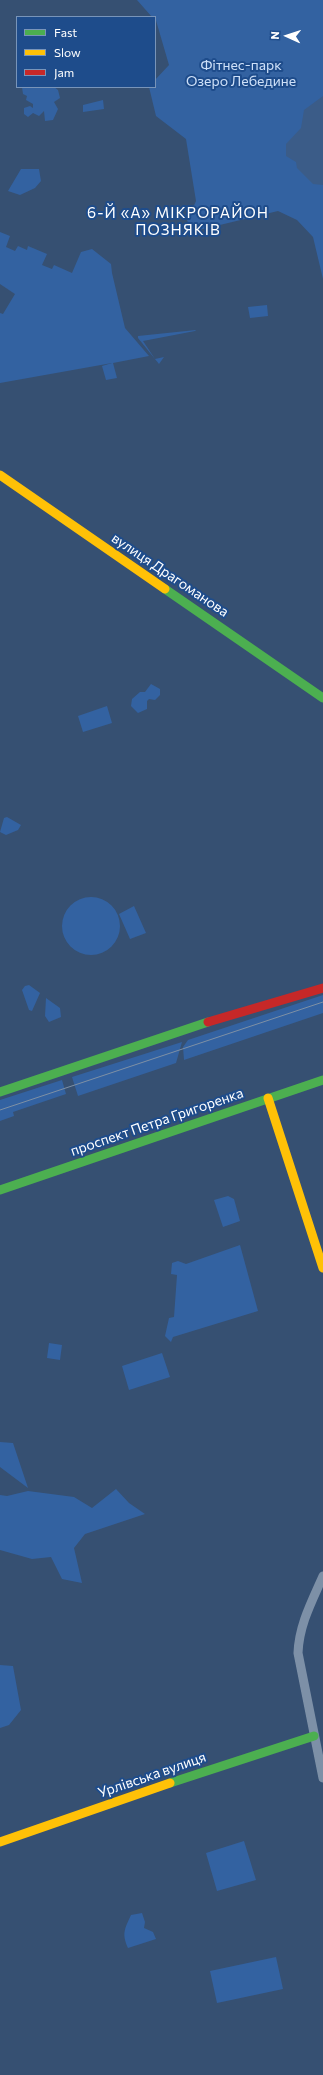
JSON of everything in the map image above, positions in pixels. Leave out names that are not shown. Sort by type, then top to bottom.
[{"type":"street","name":"вулиця Драгоманова","points":[[0,475],[323,698]]},
{"type":"street","points":[[0,1092],[192,1027],[323,988]]},
{"type":"street","name":"проспект Петра Григоренка","points":[[0,1190],[323,1080]]},
{"type":"street","points":[[268,1098],[323,1268]]},
{"type":"street","points":[[323,1576],[305,1615],[298,1645],[299,1660],[323,1778]]},
{"type":"street","name":"Урлівська вулиця","points":[[0,1842],[199,1772],[314,1736]]},
{"type":"green space","name":"Фітнес-парк Озеро Лебедине","points":[[137,0],[323,0],[323,279],[313,237],[297,220],[278,211],[199,230],[187,221],[196,201],[186,139],[156,116],[149,88],[156,88],[156,79],[169,65],[156,16],[151,16]]},
{"type":"green space","points":[[22,88],[55,88],[58,90],[60,98],[54,102],[58,109],[53,120],[45,121],[44,111],[39,116],[33,113],[28,117],[24,114],[24,108],[30,106],[33,108],[33,104],[26,100],[27,96],[23,94]]},
{"type":"green space","points":[[103,100],[104,109],[83,112],[83,105]]},
{"type":"green space","points":[[21,169],[39,169],[41,181],[35,188],[20,195],[8,191]]},
{"type":"green space","points":[[0,232],[10,236],[6,247],[15,251],[18,246],[27,250],[28,246],[47,254],[42,265],[52,269],[54,265],[72,273],[81,252],[92,249],[111,264],[125,328],[149,356],[113,363],[117,378],[106,380],[102,366],[112,363],[0,383],[0,313],[3,314],[15,294],[0,284]]},
{"type":"green space","points":[[267,305],[268,316],[250,318],[248,307]]},
{"type":"green space","points":[[196,330],[143,341],[155,359],[164,357],[159,364],[138,338],[138,336]]},
{"type":"green space","points":[[151,684],[160,689],[160,695],[155,700],[149,699],[147,701],[147,709],[138,713],[131,706],[132,699],[140,692],[145,692]]},
{"type":"green space","points":[[107,706],[112,723],[83,732],[78,716]]},
{"type":"green space","points":[[7,817],[21,825],[18,830],[6,835],[0,832],[4,818]]},
{"type":"green space","points":[[91,897],[107,902],[115,910],[120,926],[115,942],[107,950],[91,955],[75,950],[67,942],[62,926],[67,910],[75,902]]},
{"type":"green space","points":[[134,906],[146,933],[130,939],[119,914]]},
{"type":"green space","points":[[29,985],[40,993],[32,1011],[29,1010],[22,990],[25,986]]},
{"type":"green space","points":[[323,995],[323,1013],[184,1060],[183,1047],[188,1040]]},
{"type":"green space","points":[[46,998],[60,1008],[61,1017],[49,1022],[45,1016]]},
{"type":"green space","points":[[182,1042],[176,1063],[78,1096],[72,1077]]},
{"type":"green space","points":[[62,1080],[66,1094],[13,1112],[14,1116],[0,1121],[0,1100]]},
{"type":"green space","points":[[228,1196],[234,1199],[240,1221],[223,1227],[214,1200]]},
{"type":"green space","points":[[240,1245],[258,1311],[173,1337],[171,1342],[165,1336],[169,1318],[174,1317],[177,1275],[171,1274],[172,1263],[178,1261],[186,1264]]},
{"type":"green space","points":[[49,1343],[62,1345],[60,1360],[47,1358]]},
{"type":"green space","points":[[162,1353],[170,1377],[129,1390],[122,1366]]},
{"type":"green space","points":[[0,1442],[13,1443],[28,1488],[0,1467]]},
{"type":"green space","points":[[116,1489],[129,1503],[145,1514],[85,1534],[74,1548],[82,1583],[62,1579],[51,1557],[32,1559],[0,1550],[0,1495],[7,1496],[28,1491],[74,1497],[92,1508]]},
{"type":"green space","points":[[0,1665],[13,1666],[21,1710],[9,1725],[0,1728]]},
{"type":"green space","points":[[244,1841],[256,1880],[217,1891],[206,1853]]},
{"type":"green space","points":[[142,1913],[145,1922],[144,1928],[153,1932],[156,1939],[128,1948],[124,1935],[131,1915]]},
{"type":"green space","points":[[276,1957],[283,1989],[217,2003],[210,1971]]},
{"type":"shaded area","points":[[323,96],[323,185],[313,184],[297,168],[296,162],[286,156],[286,144],[301,128],[304,110]]},
{"type":"tram line","points":[[0,1110],[323,1002]]},
{"type":"traffic: fast","points":[[165,589],[323,698]]},
{"type":"traffic: fast","points":[[0,1092],[208,1022]]},
{"type":"traffic: fast","points":[[0,1190],[323,1080]]},
{"type":"traffic: fast","points":[[170,1783],[314,1736]]},
{"type":"traffic: slow","points":[[0,475],[165,589]]},
{"type":"traffic: slow","points":[[268,1098],[323,1268]]},
{"type":"traffic: slow","points":[[0,1842],[170,1783]]},
{"type":"traffic: jam","points":[[208,1022],[323,988]]},
{"type":"district","name":"6-Й «А» МІКРОРАЙОН ПОЗНЯКІВ","points":[[178,222]]}]
